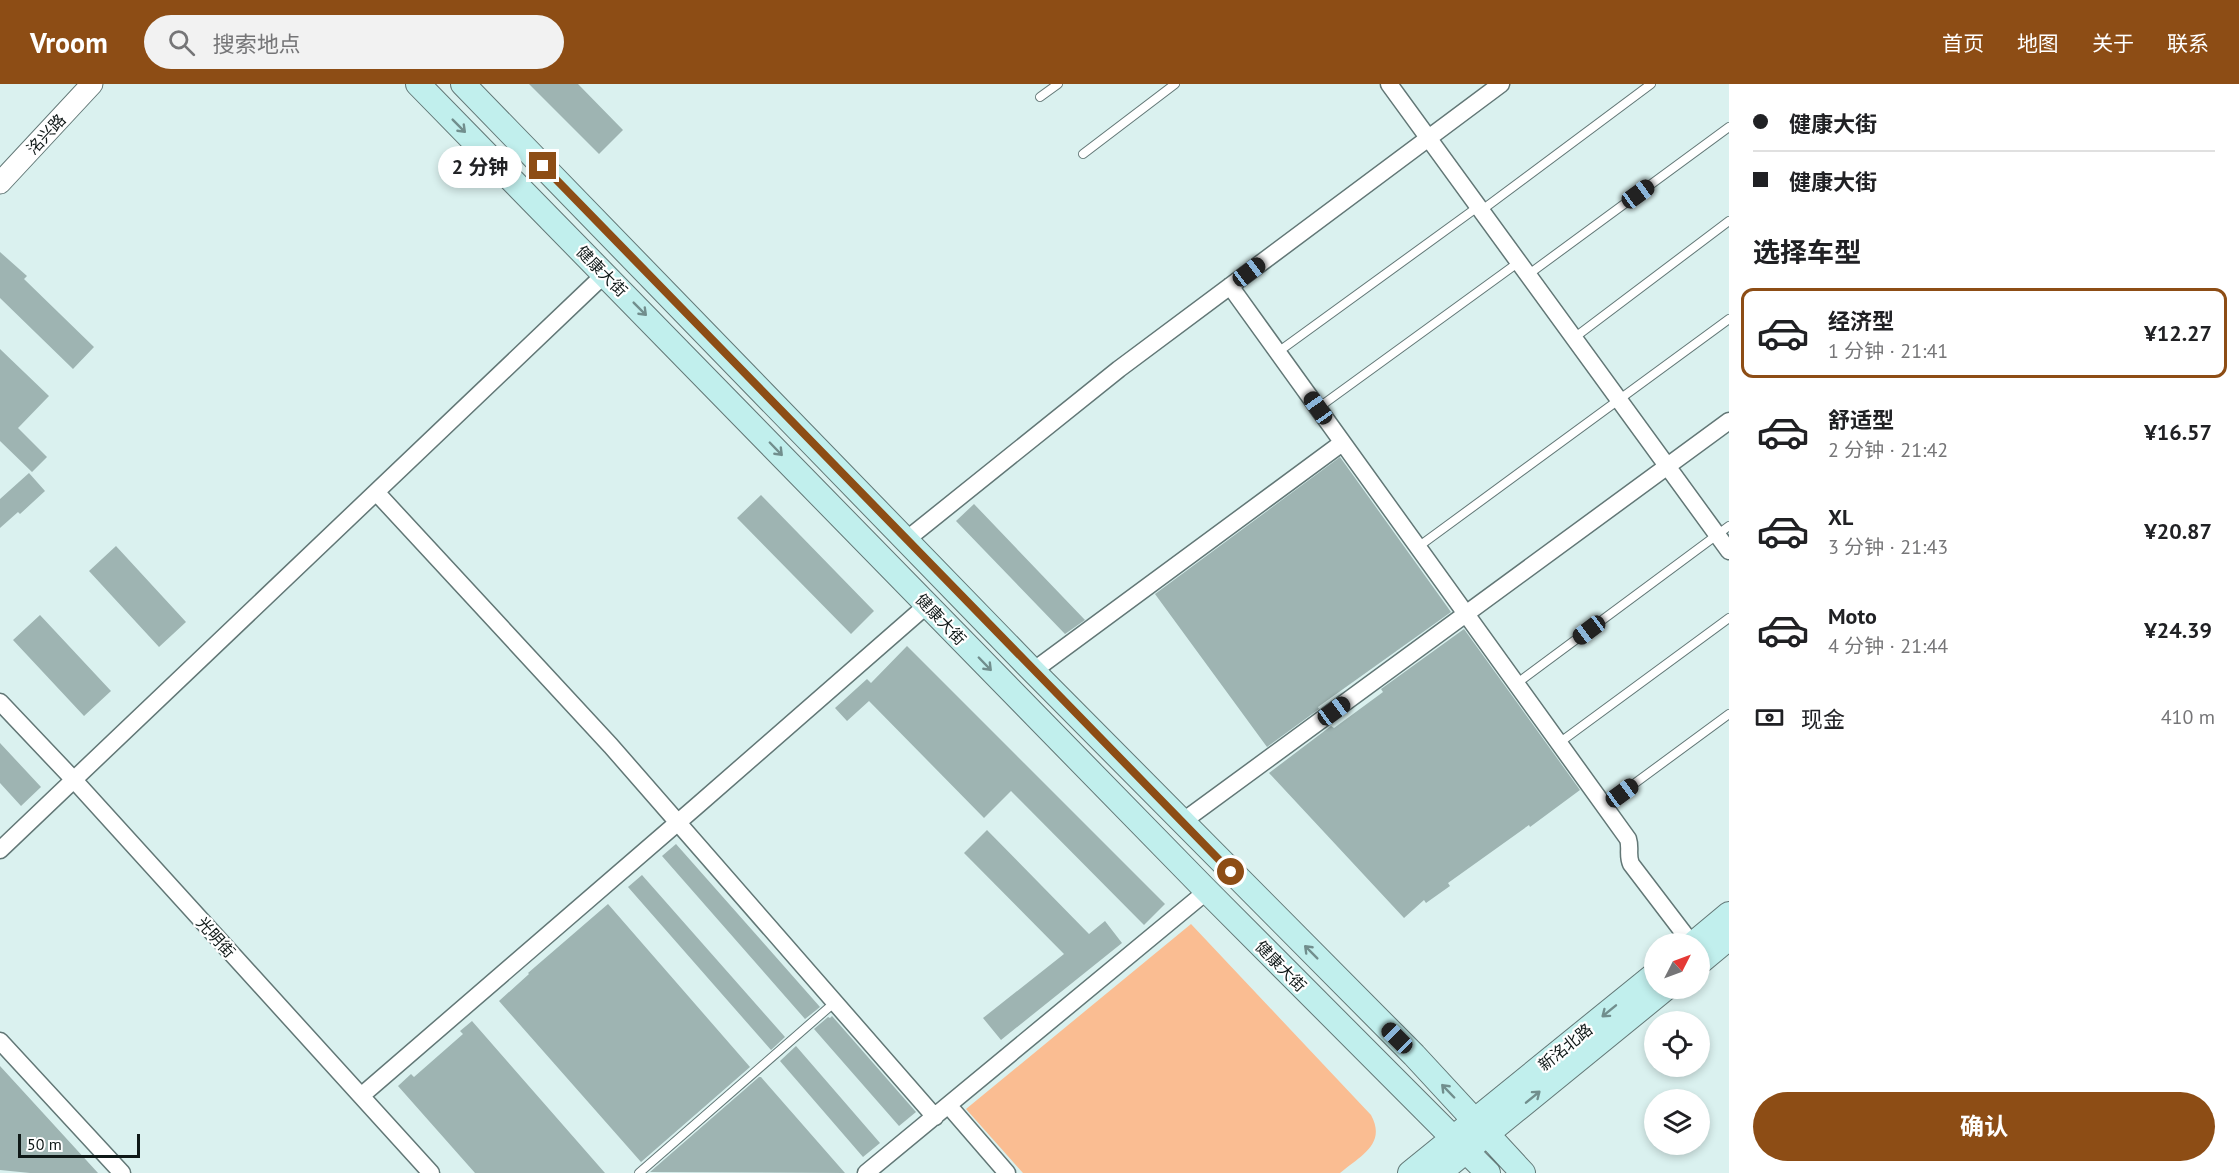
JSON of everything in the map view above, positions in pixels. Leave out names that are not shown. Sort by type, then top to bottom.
[{"type":"main road","name":"健康大街","points":[[418,84],[1207,891],[1488,1173]]},
{"type":"main road","name":"健康大街","points":[[463,84],[1033,671],[1481,1127],[1523,1173]]},
{"type":"main road","points":[[1706,933],[1729,914]]},
{"type":"main road","points":[[1710,954],[1729,938]]},
{"type":"main road","name":"新洺北路","points":[[1481,1127],[1644,984]]},
{"type":"main road","name":"新洺北路","points":[[1481,1127],[1651,999]]},
{"type":"main road","points":[[1410,1173],[1460,1145],[1481,1127]]},
{"type":"main road","points":[[1439,1173],[1460,1145]]},
{"type":"street","name":"洺兴路","points":[[0,164],[74,84]]},
{"type":"street","name":"洺兴路","points":[[0,183],[92,84]]},
{"type":"street","points":[[1389,84],[1668,466],[1723,531],[1729,551]]},
{"type":"street","points":[[906,540],[1119,369],[1501,84]]},
{"type":"street","points":[[0,850],[605,274]]},
{"type":"street","points":[[1230,286],[1628,839],[1631,847],[1628,858],[1631,864],[1684,933]]},
{"type":"street","points":[[1182,822],[1729,421]]},
{"type":"street","points":[[1033,671],[1342,443]]},
{"type":"street","points":[[376,492],[611,746],[935,1117]]},
{"type":"street","points":[[361,1096],[927,605]]},
{"type":"street","name":"光明街","points":[[0,702],[74,780],[431,1173]]},
{"type":"street","points":[[866,1173],[1207,891]]},
{"type":"street","points":[[0,1041],[122,1173]]},
{"type":"street","points":[[948,1106],[1007,1173]]},
{"type":"lane","points":[[1040,97],[1058,84]]},
{"type":"lane","points":[[1083,154],[1175,84]]},
{"type":"lane","points":[[1278,352],[1651,84]]},
{"type":"lane","points":[[1318,408],[1729,127]]},
{"type":"lane","points":[[1574,338],[1729,221]]},
{"type":"lane","points":[[1418,547],[1729,320]]},
{"type":"lane","points":[[1516,684],[1723,531]]},
{"type":"lane","points":[[1559,743],[1729,618]]},
{"type":"lane","points":[[1604,806],[1729,714]]},
{"type":"lane","points":[[639,1173],[834,1003]]},
{"type":"shaded area","points":[[1191,924],[1371,1115],[1376,1134],[1369,1148],[1340,1173],[1023,1173],[966,1109]]},
{"type":"building","points":[[529,84],[578,84],[623,130],[599,154]]},
{"type":"building","points":[[0,252],[27,276],[24,279],[94,347],[73,369],[0,298]]},
{"type":"building","points":[[0,349],[49,396],[18,428],[47,457],[32,472],[0,441]]},
{"type":"building","points":[[1340,457],[1451,612],[1318,707],[1319,709],[1267,747],[1155,594]]},
{"type":"building","points":[[29,473],[45,491],[20,514],[18,512],[0,528],[0,499]]},
{"type":"building","points":[[761,495],[874,611],[851,634],[737,518]]},
{"type":"building","points":[[974,504],[1085,620],[1065,634],[956,521]]},
{"type":"building","points":[[116,546],[186,622],[159,647],[89,571]]},
{"type":"building","points":[[40,615],[111,691],[84,716],[13,640]]},
{"type":"building","points":[[1464,629],[1580,790],[1448,883],[1450,886],[1426,903],[1424,900],[1404,918],[1269,773],[1331,726],[1334,728],[1379,695],[1383,692],[1381,689]]},
{"type":"building","points":[[907,646],[1165,904],[1144,925],[1011,791],[984,818],[869,701],[847,721],[835,708],[867,679],[871,683]]},
{"type":"building","points":[[0,743],[41,787],[21,806],[0,783]]},
{"type":"building","points":[[987,830],[1089,934],[1105,921],[1122,943],[1001,1040],[983,1018],[1064,954],[964,853]]},
{"type":"building","points":[[676,844],[820,1007],[805,1019],[662,856]]},
{"type":"building","points":[[642,875],[785,1037],[771,1050],[628,887]]},
{"type":"building","points":[[608,904],[750,1067],[641,1162],[499,1001]]},
{"type":"building","points":[[832,1016],[916,1112],[899,1126],[814,1029]]},
{"type":"building","points":[[472,1021],[605,1173],[475,1173],[398,1086],[411,1074],[414,1077],[463,1034],[460,1031]]},
{"type":"building","points":[[796,1046],[880,1143],[863,1157],[780,1061]]},
{"type":"building","points":[[0,1066],[98,1173],[30,1173],[0,1170]]},
{"type":"building","points":[[759,1077],[845,1173],[650,1172]]},
{"type":"route","points":[[543,166],[1231,872]]}]
